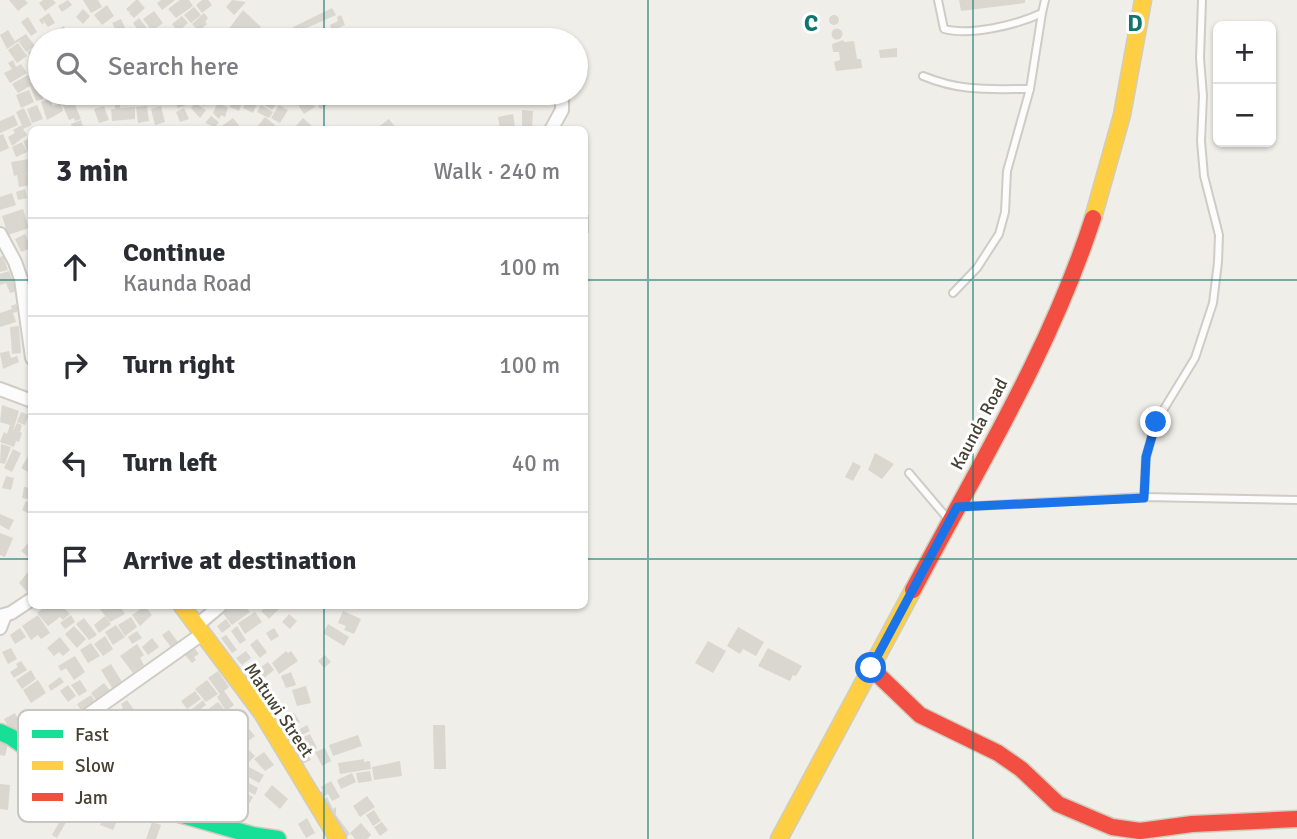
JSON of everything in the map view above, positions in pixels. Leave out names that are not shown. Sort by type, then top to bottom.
[{"type":"street","name":"Kaunda Road","points":[[779,839],[1046,336],[1088,237],[1107,178],[1127,101],[1143,0]]},
{"type":"street","points":[[553,126],[562,105]]},
{"type":"street","points":[[0,234],[15,261],[21,279],[28,329]]},
{"type":"street","points":[[0,389],[28,400]]},
{"type":"street","points":[[0,628],[2,615],[28,601]]},
{"type":"street","name":"Matuwi Street","points":[[185,609],[262,713],[338,839]]},
{"type":"street","points":[[92,710],[199,630],[217,609]]},
{"type":"street","points":[[871,668],[920,715],[998,753],[1021,769],[1058,804],[1112,827],[1140,831],[1192,824],[1297,819]]},
{"type":"street","points":[[0,732],[18,742]]},
{"type":"street","points":[[207,822],[252,835],[278,839]]},
{"type":"lane","points":[[938,0],[944,29],[957,33],[1025,21],[1042,13]]},
{"type":"lane","points":[[953,293],[977,268],[999,234],[1005,212],[1007,171],[1030,89],[1045,0]]},
{"type":"lane","points":[[1144,498],[1146,457],[1156,422],[1195,358],[1213,303],[1218,262],[1219,235],[1204,176],[1201,141],[1202,0]]},
{"type":"lane","points":[[923,76],[943,84],[968,89],[1030,89]]},
{"type":"lane","points":[[909,473],[953,514],[1144,498],[1297,500]]},
{"type":"building","points":[[9,0],[25,0],[28,3],[18,11]]},
{"type":"building","points":[[53,0],[56,3],[45,11],[39,3]]},
{"type":"building","points":[[68,0],[72,5],[62,12],[58,6]]},
{"type":"building","points":[[83,0],[98,0],[102,7],[91,13]]},
{"type":"building","points":[[136,0],[145,8],[134,18],[129,13],[132,10],[129,12],[126,9]]},
{"type":"building","points":[[161,0],[175,0],[162,10],[157,3]]},
{"type":"building","points":[[180,0],[189,0],[193,6],[176,18],[168,9]]},
{"type":"building","points":[[202,0],[208,0],[212,5],[202,13],[196,5]]},
{"type":"building","points":[[232,0],[246,2],[234,15],[226,7]]},
{"type":"building","points":[[959,0],[1025,0],[1025,3],[961,11]]},
{"type":"building","points":[[107,5],[114,16],[102,25],[94,15]]},
{"type":"building","points":[[194,7],[201,15],[191,23],[184,15]]},
{"type":"building","points":[[332,8],[336,15],[306,28],[291,28]]},
{"type":"building","points":[[83,9],[90,16],[83,24],[76,17]]},
{"type":"building","points":[[243,10],[261,27],[260,28],[230,28]]},
{"type":"building","points":[[154,11],[163,23],[156,28],[150,28],[143,19]]},
{"type":"building","points":[[49,13],[55,23],[48,27],[42,19],[42,24],[39,20]]},
{"type":"building","points":[[204,13],[208,18],[202,28],[196,28],[192,24]]},
{"type":"building","points":[[341,15],[345,25],[331,28],[330,25],[338,21],[337,17]]},
{"type":"building","points":[[834,15],[838,16],[838,24],[834,25],[830,24],[829,20],[830,16]]},
{"type":"building","points":[[182,16],[188,23],[182,28],[175,28],[172,24]]},
{"type":"building","points":[[28,17],[35,28],[28,28],[28,32],[21,22]]},
{"type":"building","points":[[139,18],[147,28],[136,28],[133,23]]},
{"type":"building","points":[[121,19],[125,28],[115,28],[112,23]]},
{"type":"building","points":[[837,29],[841,30],[841,38],[837,39],[833,38],[832,34],[833,30]]},
{"type":"building","points":[[8,30],[16,43],[7,49],[0,35]]},
{"type":"building","points":[[26,34],[28,51],[26,52],[19,42],[23,39],[16,43],[15,41]]},
{"type":"building","points":[[843,40],[854,41],[857,59],[861,59],[862,68],[836,71],[834,62],[840,60],[839,52],[833,52],[832,44]]},
{"type":"building","points":[[18,43],[27,56],[17,63],[8,50]]},
{"type":"building","points":[[897,48],[897,57],[880,58],[879,50]]},
{"type":"building","points":[[13,60],[16,67],[21,64],[27,73],[10,83],[4,73],[12,69],[8,63]]},
{"type":"building","points":[[28,75],[28,87],[18,93],[12,84]]},
{"type":"building","points":[[28,90],[28,105],[21,108],[16,95]]},
{"type":"building","points":[[37,105],[43,119],[32,123],[27,109]]},
{"type":"building","points":[[42,105],[62,105],[63,111],[47,120]]},
{"type":"building","points":[[62,105],[75,105],[81,119],[69,120]]},
{"type":"building","points":[[115,105],[120,105],[120,108],[135,107],[135,119],[112,121],[111,109],[115,109]]},
{"type":"building","points":[[198,105],[206,110],[200,118],[191,108]]},
{"type":"building","points":[[217,105],[228,108],[225,117],[221,115],[219,119],[213,113]]},
{"type":"building","points":[[231,105],[241,105],[239,111]]},
{"type":"building","points":[[244,105],[256,105],[253,113],[243,108]]},
{"type":"building","points":[[261,105],[273,112],[269,118],[257,112]]},
{"type":"building","points":[[279,105],[288,110],[280,123],[271,118]]},
{"type":"building","points":[[298,105],[314,105],[315,107],[304,114]]},
{"type":"building","points":[[104,106],[109,120],[99,123],[94,109]]},
{"type":"building","points":[[147,106],[149,121],[138,123],[136,107]]},
{"type":"building","points":[[161,106],[165,122],[155,125],[151,109]]},
{"type":"building","points":[[24,108],[32,125],[23,129],[27,135],[12,146],[8,137],[22,125],[16,112]]},
{"type":"building","points":[[184,108],[189,119],[180,122],[176,112]]},
{"type":"building","points":[[522,110],[533,111],[532,126],[522,126]]},
{"type":"building","points":[[513,114],[515,126],[499,126],[498,117]]},
{"type":"building","points":[[14,115],[18,125],[0,133],[0,121]]},
{"type":"building","points":[[211,116],[219,122],[216,126],[205,123]]},
{"type":"building","points":[[265,117],[275,125],[274,126],[258,126]]},
{"type":"building","points":[[233,118],[239,125],[238,126],[222,126]]},
{"type":"building","points":[[303,118],[312,126],[296,126]]},
{"type":"building","points":[[389,119],[394,126],[380,126]]},
{"type":"building","points":[[81,120],[83,126],[72,126]]},
{"type":"building","points":[[3,134],[9,148],[0,152],[0,135]]},
{"type":"building","points":[[28,139],[28,153],[23,141]]},
{"type":"building","points":[[22,142],[27,152],[16,157],[12,147]]},
{"type":"building","points":[[28,159],[28,173],[24,174],[28,174],[28,186],[19,187],[11,162]]},
{"type":"building","points":[[25,189],[27,198],[18,200],[16,192]]},
{"type":"building","points":[[12,193],[16,205],[0,210],[0,197]]},
{"type":"building","points":[[23,209],[28,228],[8,235],[2,216]]},
{"type":"building","points":[[25,234],[28,249],[21,252],[15,239]]},
{"type":"building","points":[[3,256],[8,270],[0,272],[0,257]]},
{"type":"building","points":[[9,271],[17,291],[10,293],[6,283],[0,285],[0,274]]},
{"type":"building","points":[[16,304],[19,311],[13,313],[16,322],[0,327],[0,313],[12,309],[11,306]]},
{"type":"building","points":[[19,326],[21,353],[12,354],[10,327]]},
{"type":"building","points":[[9,351],[11,358],[17,356],[19,362],[3,369],[0,353]]},
{"type":"building","points":[[2,405],[19,411],[13,431],[17,423],[22,425],[22,433],[14,447],[0,442],[10,425],[0,422]]},
{"type":"building","points":[[21,412],[28,415],[25,425],[17,422]]},
{"type":"building","points":[[1,444],[11,447],[5,464],[0,463]]},
{"type":"building","points":[[13,449],[21,453],[12,472],[4,468]]},
{"type":"building","points":[[875,453],[894,464],[882,479],[868,470]]},
{"type":"building","points":[[28,456],[28,472],[21,468]]},
{"type":"building","points":[[853,462],[861,466],[853,481],[845,477]]},
{"type":"building","points":[[6,476],[14,478],[11,490],[2,488]]},
{"type":"building","points":[[24,487],[28,488],[28,499],[22,498]]},
{"type":"building","points":[[26,501],[28,502],[28,513],[22,510]]},
{"type":"building","points":[[0,514],[14,520],[9,530],[0,525]]},
{"type":"building","points":[[0,533],[13,538],[5,557],[0,555]]},
{"type":"building","points":[[28,543],[28,557],[21,551]]},
{"type":"building","points":[[28,572],[28,593],[19,583]]},
{"type":"building","points":[[42,609],[65,609],[70,614],[63,620],[60,617],[48,626],[37,613]]},
{"type":"building","points":[[100,609],[122,609],[125,614],[110,622]]},
{"type":"building","points":[[141,609],[147,609],[152,615],[140,626],[132,615]]},
{"type":"building","points":[[226,609],[248,609],[250,612],[232,625],[222,612]]},
{"type":"building","points":[[263,609],[279,609],[269,619],[261,611]]},
{"type":"building","points":[[343,611],[361,619],[354,634],[344,630],[346,626],[338,623]]},
{"type":"building","points":[[255,612],[262,622],[245,634],[238,623]]},
{"type":"building","points":[[289,614],[297,621],[290,629],[282,622]]},
{"type":"building","points":[[38,615],[50,633],[41,639],[38,635],[31,640],[22,626]]},
{"type":"building","points":[[71,615],[75,622],[65,629],[60,623]]},
{"type":"building","points":[[105,616],[111,624],[99,633],[94,625]]},
{"type":"building","points":[[131,617],[137,627],[125,636],[118,625]]},
{"type":"building","points":[[84,618],[97,635],[89,640],[76,624]]},
{"type":"building","points":[[226,619],[231,626],[222,633],[217,626]]},
{"type":"building","points":[[328,624],[349,637],[344,646],[323,633]]},
{"type":"building","points":[[116,625],[125,637],[113,645],[105,632]]},
{"type":"building","points":[[74,626],[86,639],[77,648],[65,634]]},
{"type":"building","points":[[237,626],[246,640],[240,644],[231,631]]},
{"type":"building","points":[[738,627],[764,642],[756,656],[743,649],[740,654],[727,646]]},
{"type":"building","points":[[20,628],[26,637],[15,644],[10,635]]},
{"type":"building","points":[[274,628],[279,636],[271,641],[266,633]]},
{"type":"building","points":[[169,630],[180,645],[173,650],[162,635]]},
{"type":"building","points":[[137,631],[142,638],[132,644],[128,637]]},
{"type":"building","points":[[226,635],[237,650],[232,653],[221,638]]},
{"type":"building","points":[[105,636],[113,649],[103,656],[94,644]]},
{"type":"building","points":[[60,637],[70,650],[63,656],[59,652],[54,656],[47,648]]},
{"type":"building","points":[[152,638],[159,647],[148,655],[142,647]]},
{"type":"building","points":[[257,639],[267,652],[260,658],[250,645]]},
{"type":"building","points":[[708,641],[726,651],[713,673],[695,663]]},
{"type":"building","points":[[91,643],[100,656],[88,663],[80,650]]},
{"type":"building","points":[[137,644],[144,655],[140,658],[144,665],[133,673],[120,656]]},
{"type":"building","points":[[193,646],[199,654],[194,657],[196,660],[192,663],[183,653]]},
{"type":"building","points":[[11,648],[17,659],[8,664],[2,652]]},
{"type":"building","points":[[768,648],[802,666],[790,681],[758,666]]},
{"type":"building","points":[[246,651],[251,658],[242,665],[236,658]]},
{"type":"building","points":[[286,651],[291,651],[298,661],[279,674],[272,663]]},
{"type":"building","points":[[325,655],[331,662],[324,668],[318,661]]},
{"type":"building","points":[[75,656],[85,672],[74,680],[66,668],[61,671],[58,666]]},
{"type":"building","points":[[21,661],[27,670],[14,678],[10,672],[18,667],[16,664]]},
{"type":"building","points":[[268,662],[274,670],[263,679],[271,690],[264,696],[249,676]]},
{"type":"building","points":[[111,664],[124,685],[114,691],[101,670]]},
{"type":"building","points":[[31,670],[36,679],[22,689],[16,680]]},
{"type":"building","points":[[218,671],[229,687],[224,691],[234,705],[225,710],[217,697],[220,694],[208,678]]},
{"type":"building","points":[[291,672],[296,685],[286,688],[281,676]]},
{"type":"building","points":[[60,677],[64,682],[51,691],[48,686]]},
{"type":"building","points":[[38,680],[46,693],[31,703],[23,690]]},
{"type":"building","points":[[80,680],[87,691],[79,696],[71,685]]},
{"type":"building","points":[[207,680],[218,694],[206,702],[195,689]]},
{"type":"building","points":[[104,683],[112,693],[98,703],[91,693]]},
{"type":"building","points":[[68,685],[76,696],[68,702],[60,691]]},
{"type":"building","points":[[306,686],[311,703],[297,706],[292,690]]},
{"type":"building","points":[[195,691],[201,699],[187,709],[181,701]]},
{"type":"building","points":[[91,695],[98,706],[81,710],[77,704]]},
{"type":"building","points":[[127,700],[134,710],[120,710],[123,708],[121,704]]},
{"type":"building","points":[[203,700],[206,705],[199,710],[191,710]]},
{"type":"building","points":[[218,702],[225,710],[207,710]]},
{"type":"building","points":[[15,713],[18,732],[13,735],[6,729],[9,728],[4,719]]},
{"type":"building","points":[[294,713],[300,722],[286,730],[283,719]]},
{"type":"building","points":[[307,725],[310,731],[298,737],[295,732]]},
{"type":"building","points":[[433,725],[445,725],[446,769],[434,769]]},
{"type":"building","points":[[248,728],[255,736],[248,741]]},
{"type":"building","points":[[310,734],[317,748],[307,752],[311,760],[302,764],[293,742]]},
{"type":"building","points":[[358,735],[362,746],[333,756],[329,745]]},
{"type":"building","points":[[0,736],[4,737],[2,742],[8,744],[5,756],[0,755]]},
{"type":"building","points":[[325,748],[331,761],[322,766],[315,752]]},
{"type":"building","points":[[248,749],[255,756],[248,763]]},
{"type":"building","points":[[264,752],[274,765],[265,771],[254,759]]},
{"type":"building","points":[[364,759],[364,762],[370,761],[371,769],[340,774],[338,763]]},
{"type":"building","points":[[400,761],[402,776],[374,780],[372,767]]},
{"type":"building","points":[[249,767],[264,775],[259,783],[248,777]]},
{"type":"building","points":[[370,771],[372,781],[358,783],[356,773]]},
{"type":"building","points":[[352,773],[356,782],[341,789],[337,780]]},
{"type":"building","points":[[331,781],[340,797],[332,801],[328,794],[323,797],[320,792],[323,791],[321,787]]},
{"type":"building","points":[[248,783],[258,788],[255,795],[248,791]]},
{"type":"building","points":[[0,784],[10,785],[8,810],[0,809]]},
{"type":"building","points":[[272,785],[288,799],[280,809],[264,795]]},
{"type":"building","points":[[367,796],[375,807],[360,817],[353,806]]},
{"type":"building","points":[[327,797],[333,809],[336,807],[336,815],[350,834],[345,838],[331,817],[334,814],[322,800]]},
{"type":"building","points":[[374,810],[381,821],[373,826],[366,815]]},
{"type":"building","points":[[307,818],[315,833],[306,838],[298,824]]},
{"type":"building","points":[[59,822],[66,822],[57,838],[52,835]]},
{"type":"building","points":[[101,822],[117,822],[113,830],[100,825]]},
{"type":"building","points":[[152,822],[161,825],[156,839],[146,839]]},
{"type":"building","points":[[382,822],[388,830],[380,836],[374,827]]},
{"type":"building","points":[[361,823],[371,835],[367,839],[355,839],[350,833]]},
{"type":"traffic: fast","points":[[0,732],[18,742]]},
{"type":"traffic: fast","points":[[207,822],[252,835],[278,839]]},
{"type":"traffic: slow","points":[[1093,218],[1122,115],[1143,0]]},
{"type":"traffic: slow","points":[[779,839],[913,590]]},
{"type":"traffic: slow","points":[[184,609],[262,713],[338,839]]},
{"type":"traffic: jam","points":[[913,590],[1034,361],[1076,267],[1093,218]]},
{"type":"traffic: jam","points":[[871,668],[920,715],[998,753],[1021,769],[1058,804],[1112,827],[1140,831],[1192,824],[1297,819]]},
{"type":"route","points":[[871,668],[957,507],[1144,498],[1146,457],[1156,422]]}]
